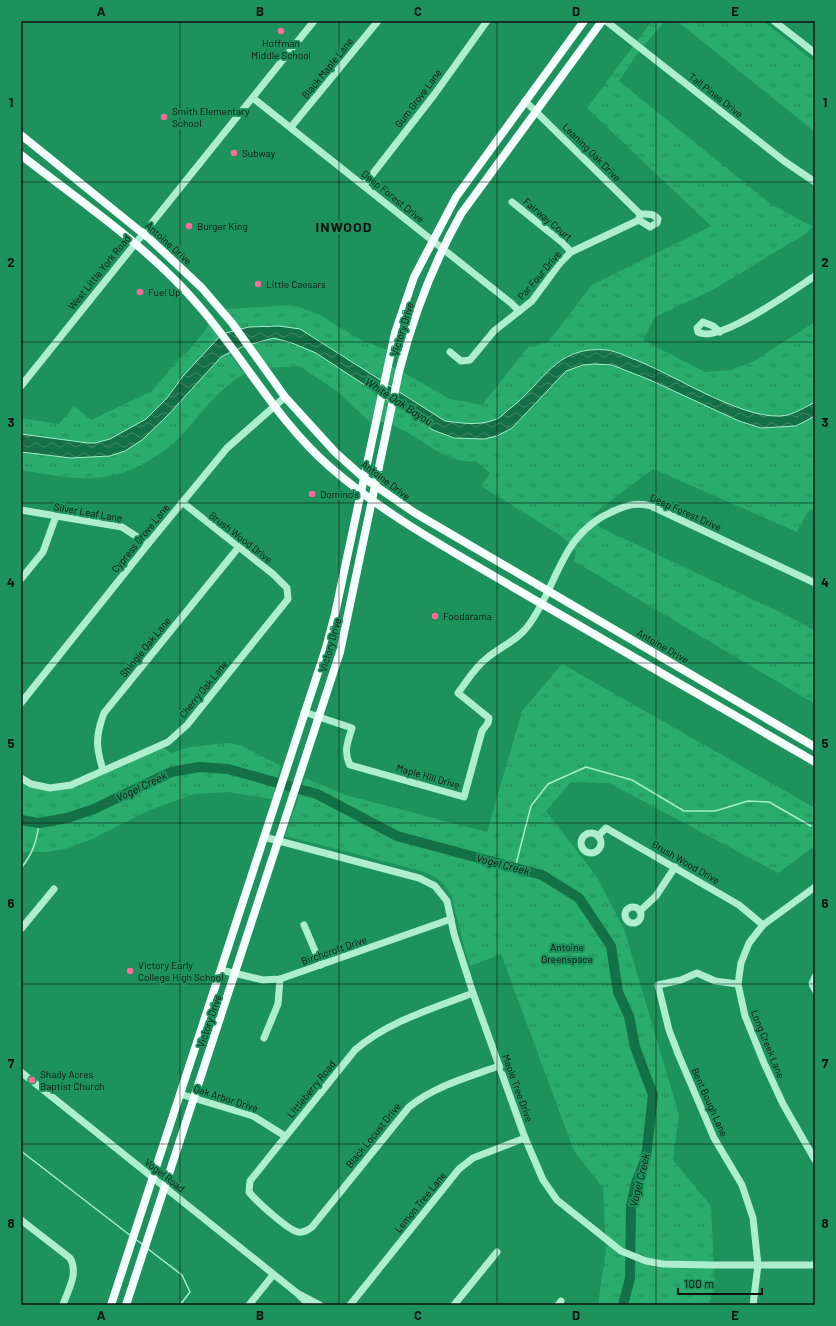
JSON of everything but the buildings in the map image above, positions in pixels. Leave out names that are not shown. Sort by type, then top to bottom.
[{"type":"main road","name":"Victory Drive","points":[[111,1305],[222,970],[304,712],[326,648],[342,583],[377,412],[395,333],[414,277],[456,197],[584,21]]},
{"type":"main road","name":"Victory Drive","points":[[126,1305],[236,973],[344,634],[399,372],[409,334],[426,284],[442,249],[461,214],[602,21]]},
{"type":"main road","name":"Antoine Drive","points":[[21,135],[143,233],[202,288],[232,323],[285,397],[335,452],[364,478],[415,513],[815,747]]},
{"type":"main road","points":[[21,155],[135,243],[176,281],[219,331],[274,407],[306,444],[329,466],[372,502],[640,662],[814,759]]},
{"type":"main road","points":[[85,204],[93,194]]},
{"type":"main road","points":[[395,333],[409,334]]},
{"type":"main road","points":[[474,564],[479,550]]},
{"type":"main road","points":[[342,583],[355,584]]},
{"type":"main road","points":[[640,662],[648,649]]},
{"type":"main road","points":[[738,718],[745,706]]},
{"type":"street","name":"West Little York Road","points":[[21,386],[314,21]]},
{"type":"street","name":"Black Maple Lane","points":[[291,127],[378,21]]},
{"type":"street","name":"Gum Grove Lane","points":[[364,185],[434,95],[487,21]]},
{"type":"street","name":"Tall Pines Drive","points":[[606,21],[784,161],[815,182]]},
{"type":"street","points":[[774,21],[815,53]]},
{"type":"street","name":"Deep Forest Drive","points":[[253,98],[433,240],[442,249],[511,303],[519,311]]},
{"type":"street","name":"Leaning Oak Drive","points":[[525,101],[536,110],[640,217]]},
{"type":"street","name":"Fairway Court","points":[[512,202],[563,243],[571,252]]},
{"type":"street","name":"Par Four Drive","points":[[450,352],[461,361],[470,360],[494,331],[532,301],[560,263],[571,252],[640,217]]},
{"type":"street","points":[[720,332],[742,322],[815,276]]},
{"type":"street","name":"Cypress Grove Lane","points":[[21,703],[227,448],[285,397]]},
{"type":"street","name":"Brush Wood Drive","points":[[182,502],[238,548],[273,574],[287,588]]},
{"type":"street","name":"Deep Forest Drive","points":[[543,604],[564,556],[578,536],[590,523],[614,511],[640,503],[651,506],[815,583]]},
{"type":"street","name":"Silver Leaf Lane","points":[[21,510],[122,527],[148,544]]},
{"type":"street","points":[[21,579],[43,552],[56,516]]},
{"type":"street","name":"Shingle Oak Lane","points":[[103,770],[97,748],[98,730],[104,713],[238,548]]},
{"type":"street","name":"Cherry Oak Lane","points":[[21,778],[31,784],[50,788],[71,785],[168,742],[188,725],[288,599],[287,588]]},
{"type":"street","name":"Maple Hill Drive","points":[[304,712],[352,728],[346,748],[346,758],[350,765],[464,797],[482,731],[488,723],[489,718],[458,693],[487,658],[527,628],[543,604]]},
{"type":"street","name":"Brush Wood Drive","points":[[598,836],[606,828],[739,905],[763,925]]},
{"type":"street","name":"Maple Tree Drive","points":[[264,837],[429,882],[444,895],[450,908],[454,934],[473,993],[536,1166],[550,1193],[613,1245],[628,1255],[652,1263],[758,1265],[815,1264]]},
{"type":"street","points":[[640,911],[656,896],[675,867]]},
{"type":"street","name":"Long Creek Lane","points":[[815,887],[763,925],[749,943],[741,963],[738,984],[745,1016],[764,1063],[783,1104],[815,1160]]},
{"type":"street","points":[[21,929],[54,889]]},
{"type":"street","name":"Birchcroft Drive","points":[[222,970],[263,980],[280,979],[452,919]]},
{"type":"street","points":[[304,925],[321,965]]},
{"type":"street","name":"Bent Bough Lane","points":[[738,984],[715,981],[697,973],[681,980],[658,985],[669,1030],[679,1056],[714,1138],[742,1185],[753,1218],[758,1265],[753,1305]]},
{"type":"street","points":[[815,977],[812,984],[815,990]]},
{"type":"street","points":[[264,1038],[278,1004],[280,979]]},
{"type":"street","name":"Littleberry Road","points":[[303,1232],[293,1230],[256,1201],[249,1192],[250,1182],[285,1136],[355,1050],[371,1037],[392,1024],[473,993]]},
{"type":"street","name":"Black Locust Drive","points":[[303,1232],[312,1227],[409,1106],[424,1095],[499,1066]]},
{"type":"street","name":"Vogel Road","points":[[21,1072],[297,1293],[309,1305]]},
{"type":"street","name":"Oak Arbor Drive","points":[[180,1094],[253,1116],[285,1136]]},
{"type":"street","name":"Lemon Tree Lane","points":[[350,1305],[459,1169],[473,1158],[525,1138]]},
{"type":"street","points":[[21,1221],[70,1258],[75,1271],[63,1305]]},
{"type":"street","points":[[454,1305],[497,1252]]},
{"type":"street","points":[[249,1305],[274,1275]]},
{"type":"street","name":"Vogel Road","points":[[297,1293],[320,1305]]},
{"type":"green space","points":[[652,21],[665,21],[637,54],[619,81],[771,204],[813,227],[805,234],[716,288],[655,317],[643,340],[705,372],[730,370],[752,362],[815,322],[815,507],[807,513],[797,532],[653,469],[593,514],[599,527],[788,616],[815,631],[815,704],[574,561],[576,551],[563,537],[481,486],[490,473],[476,461],[463,461],[450,457],[437,451],[400,428],[372,420],[371,423],[337,391],[299,366],[267,368],[226,309],[293,305],[318,314],[363,341],[387,350],[385,362],[450,399],[482,405],[528,347],[548,342],[592,285],[711,226],[587,108]]},
{"type":"green space","points":[[677,21],[763,21],[815,62],[815,132]]},
{"type":"green space","points":[[209,323],[244,374],[226,387],[170,446],[161,453],[132,469],[101,477],[70,478],[21,470],[21,418],[59,424],[74,406],[91,420],[152,391],[184,353],[186,354],[207,328]]},
{"type":"green space","name":"Antoine Greenspace","points":[[562,664],[815,808],[815,851],[812,848],[778,873],[609,783],[571,782],[546,811],[597,877],[624,929],[679,1115],[673,1160],[711,1206],[715,1288],[708,1305],[598,1305],[606,1250],[603,1188],[574,1151],[501,954],[470,966],[454,906],[444,884],[429,874],[418,870],[285,836],[305,778],[346,795],[487,832],[522,711]]},
{"type":"green space","points":[[227,743],[240,745],[281,766],[272,799],[228,792],[194,794],[150,810],[94,838],[69,848],[48,852],[26,852],[21,854],[21,782],[62,790],[163,747],[171,753],[190,747]]},
{"type":"water","name":"White Oak Bayou","points":[[279,326],[300,329],[445,421],[482,423],[498,419],[520,400],[551,368],[574,354],[589,350],[607,350],[618,353],[652,367],[733,406],[753,412],[772,416],[788,415],[815,402],[815,416],[796,426],[761,428],[739,421],[650,380],[612,365],[594,364],[583,365],[566,371],[512,428],[497,436],[484,439],[454,438],[433,430],[316,353],[292,343],[274,338],[244,346],[221,357],[168,415],[142,440],[125,451],[110,456],[71,458],[21,452],[21,434],[88,443],[95,443],[110,439],[146,419],[167,398],[183,376],[222,334],[249,327]]},
{"type":"waterway","name":"Vogel Creek","points":[[21,820],[39,823],[67,818],[94,809],[171,772],[199,767],[228,769],[317,794],[397,836],[542,875],[579,898],[611,946],[618,992],[629,1016],[635,1047],[653,1095],[646,1158],[636,1183],[631,1206],[630,1278],[623,1305]]},
{"type":"waterway","points":[[515,868],[531,806],[548,784],[586,767],[632,780],[684,811],[715,811],[748,801],[769,802],[811,826]]},
{"type":"waterway","points":[[21,868],[34,847],[39,823]]},
{"type":"waterway","points":[[21,1151],[131,1236]]},
{"type":"waterway","points":[[135,1239],[142,1244]]},
{"type":"waterway","points":[[148,1249],[182,1275],[190,1292],[180,1305]]},
{"type":"place","name":"Hoffman Middle School","points":[[281,31]]},
{"type":"place","name":"Smith Elementary School","points":[[164,117]]},
{"type":"place","name":"Subway","points":[[234,153]]},
{"type":"place","name":"Burger King","points":[[189,226]]},
{"type":"place","name":"Little Caesars","points":[[258,284]]},
{"type":"place","name":"Fuel Up","points":[[140,292]]},
{"type":"place","name":"Domino's","points":[[312,494]]},
{"type":"place","name":"Foodarama","points":[[435,616]]},
{"type":"place","name":"Victory Early College High School","points":[[130,971]]},
{"type":"place","name":"Shady Acres Baptist Church","points":[[32,1080]]},
{"type":"district","name":"INWOOD","points":[[344,226]]}]
